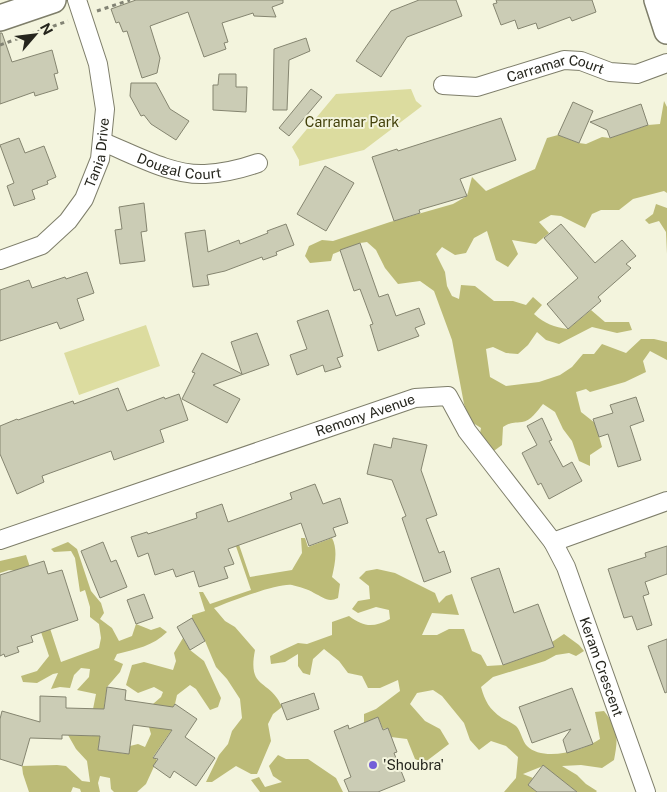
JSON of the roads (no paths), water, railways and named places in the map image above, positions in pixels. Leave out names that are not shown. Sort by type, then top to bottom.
[{"type":"street","points":[[0,18],[53,0]]},
{"type":"street","name":"Tania Drive","points":[[0,260],[42,245],[68,221],[84,199],[100,159],[105,110],[98,64],[77,0]]},
{"type":"street","name":"Carramar Court","points":[[443,85],[477,87],[564,60],[580,61],[610,72],[637,74],[667,63]]},
{"type":"street","name":"Dougal Court","points":[[103,142],[166,167],[185,172],[211,173],[237,170],[258,163]]},
{"type":"street","name":"Remony Avenue","points":[[0,540],[416,398],[448,396],[467,431],[553,542]]},
{"type":"street","points":[[553,542],[667,501]]},
{"type":"street","name":"Keram Crescent","points":[[553,542],[566,568],[646,792]]},
{"type":"place","name":"'Shoubra'","points":[[373,765]]},
{"type":"park label","name":"Carramar Park","points":[[352,122]]}]
